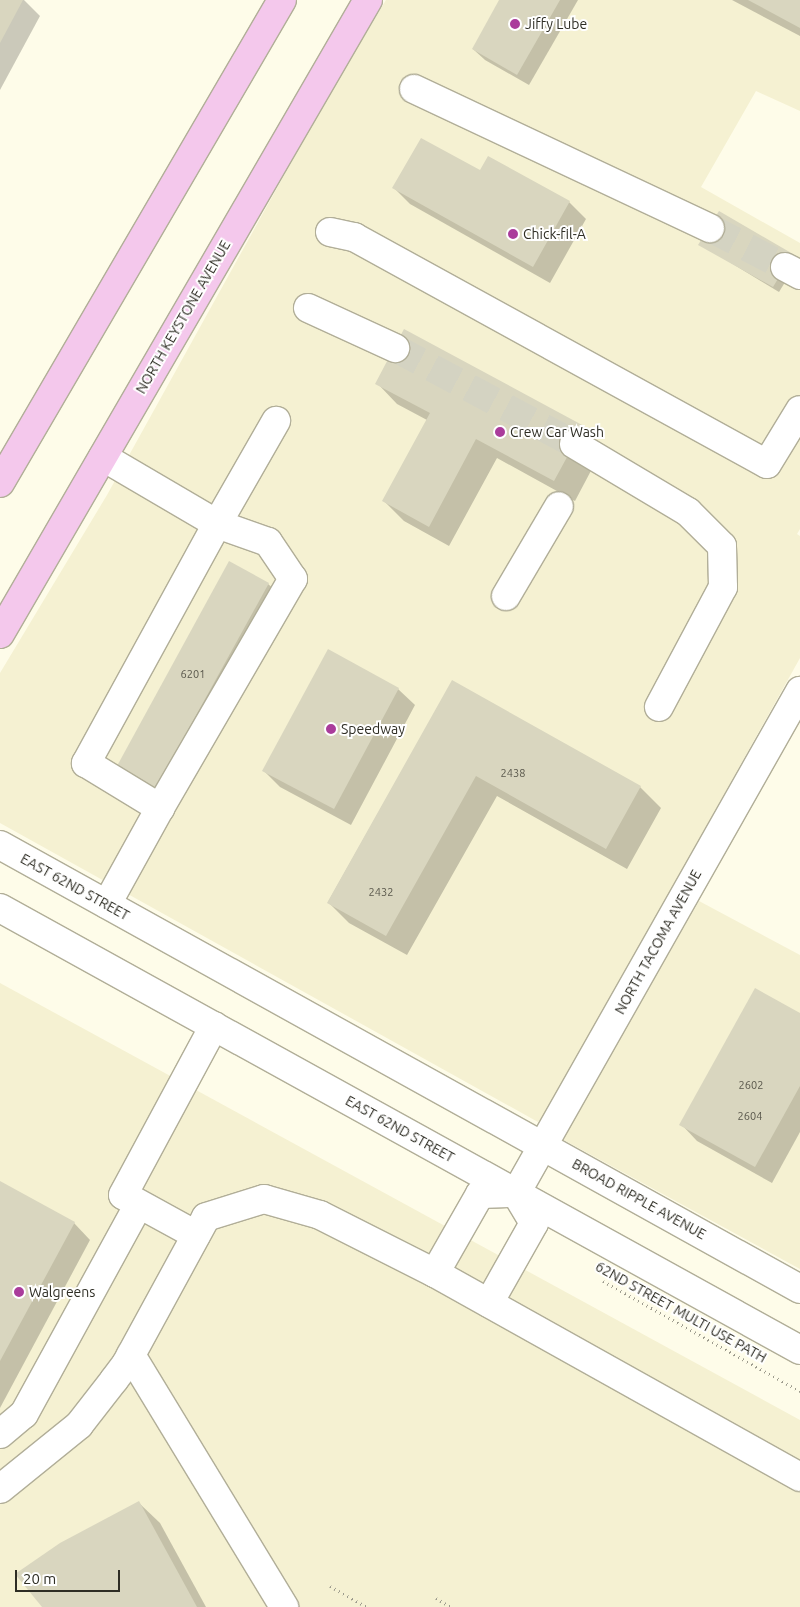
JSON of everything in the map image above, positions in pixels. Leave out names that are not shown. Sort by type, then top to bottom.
[{"type":"main road","points":[[0,483],[282,0]]},
{"type":"main road","name":"NORTH KEYSTONE AVENUE","points":[[0,634],[368,0]]},
{"type":"street","points":[[414,89],[710,228]]},
{"type":"street","points":[[330,232],[354,237],[600,370],[767,464],[800,410]]},
{"type":"street","points":[[308,308],[394,348]]},
{"type":"street","points":[[160,808],[86,763],[217,524],[276,421]]},
{"type":"street","points":[[574,444],[688,512],[722,546],[723,587],[659,707]]},
{"type":"street","points":[[103,457],[217,524],[268,542],[293,579],[106,904]]},
{"type":"street","points":[[506,596],[559,506]]},
{"type":"street","name":"NORTH TACOMA AVENUE","points":[[516,1193],[800,691]]},
{"type":"street","name":"EAST 62ND STREET","points":[[0,845],[544,1146]]},
{"type":"street","name":"EAST 62ND STREET","points":[[0,908],[800,1350]]},
{"type":"street","points":[[196,1235],[123,1195],[214,1026]]},
{"type":"street","name":"BROAD RIPPLE AVENUE","points":[[544,1146],[800,1289]]},
{"type":"street","points":[[435,1273],[480,1194],[516,1193],[534,1222],[489,1302]]},
{"type":"street","points":[[0,1489],[79,1425],[131,1355],[206,1217],[264,1199],[320,1215],[435,1273],[800,1477]]},
{"type":"street","points":[[0,1434],[24,1414],[139,1204]]},
{"type":"street","points":[[131,1355],[284,1607]]},
{"type":"path","name":"62ND STREET MULTI USE PATH","points":[[594,1276],[800,1391]]},
{"type":"path","points":[[330,1586],[367,1607]]},
{"type":"path","points":[[436,1598],[451,1607]]},
{"type":"shaded area","points":[[386,0],[800,0],[800,111],[756,91],[701,187],[800,243],[800,529],[797,534],[800,536],[800,658],[548,1110],[538,1122],[0,823],[0,673],[107,495],[328,96]]},
{"type":"shaded area","points":[[699,901],[800,955],[800,1269],[562,1139]]},
{"type":"shaded area","points":[[0,983],[800,1420],[800,1607],[0,1607]]},
{"type":"building","points":[[0,0],[23,0],[0,43]]},
{"type":"building","name":"Jiffy Lube","points":[[499,0],[560,0],[517,75],[472,49]]},
{"type":"building","points":[[748,0],[800,0],[800,28]]},
{"type":"building","name":"Chick-fil-A","points":[[421,138],[480,170],[488,156],[570,201],[533,267],[392,188]]},
{"type":"building","points":[[719,211],[793,254],[773,287],[698,245]]},
{"type":"building","name":"Crew Car Wash","points":[[404,329],[584,426],[554,481],[476,439],[429,527],[382,501],[430,413],[375,384]]},
{"type":"building","points":[[229,561],[269,583],[156,788],[117,766]]},
{"type":"building","name":"Speedway","points":[[328,649],[399,688],[334,809],[262,771]]},
{"type":"building","points":[[452,680],[641,786],[606,849],[476,776],[386,936],[327,903]]},
{"type":"building","points":[[755,988],[800,1013],[800,1086],[755,1167],[679,1125]]},
{"type":"building","name":"Walgreens","points":[[0,1181],[75,1222],[0,1361]]},
{"type":"building","points":[[139,1501],[197,1607],[42,1607],[15,1574],[60,1543]]},
{"type":"tunnel","points":[[710,228],[785,267]]},
{"type":"tunnel","points":[[395,348],[574,444]]},
{"type":"place","name":"Jiffy Lube","points":[[515,24]]},
{"type":"place","name":"Chick-fil-A","points":[[513,234]]},
{"type":"place","name":"Crew Car Wash","points":[[500,432]]},
{"type":"place","name":"Speedway","points":[[331,729]]},
{"type":"place","name":"Walgreens","points":[[19,1292]]}]
